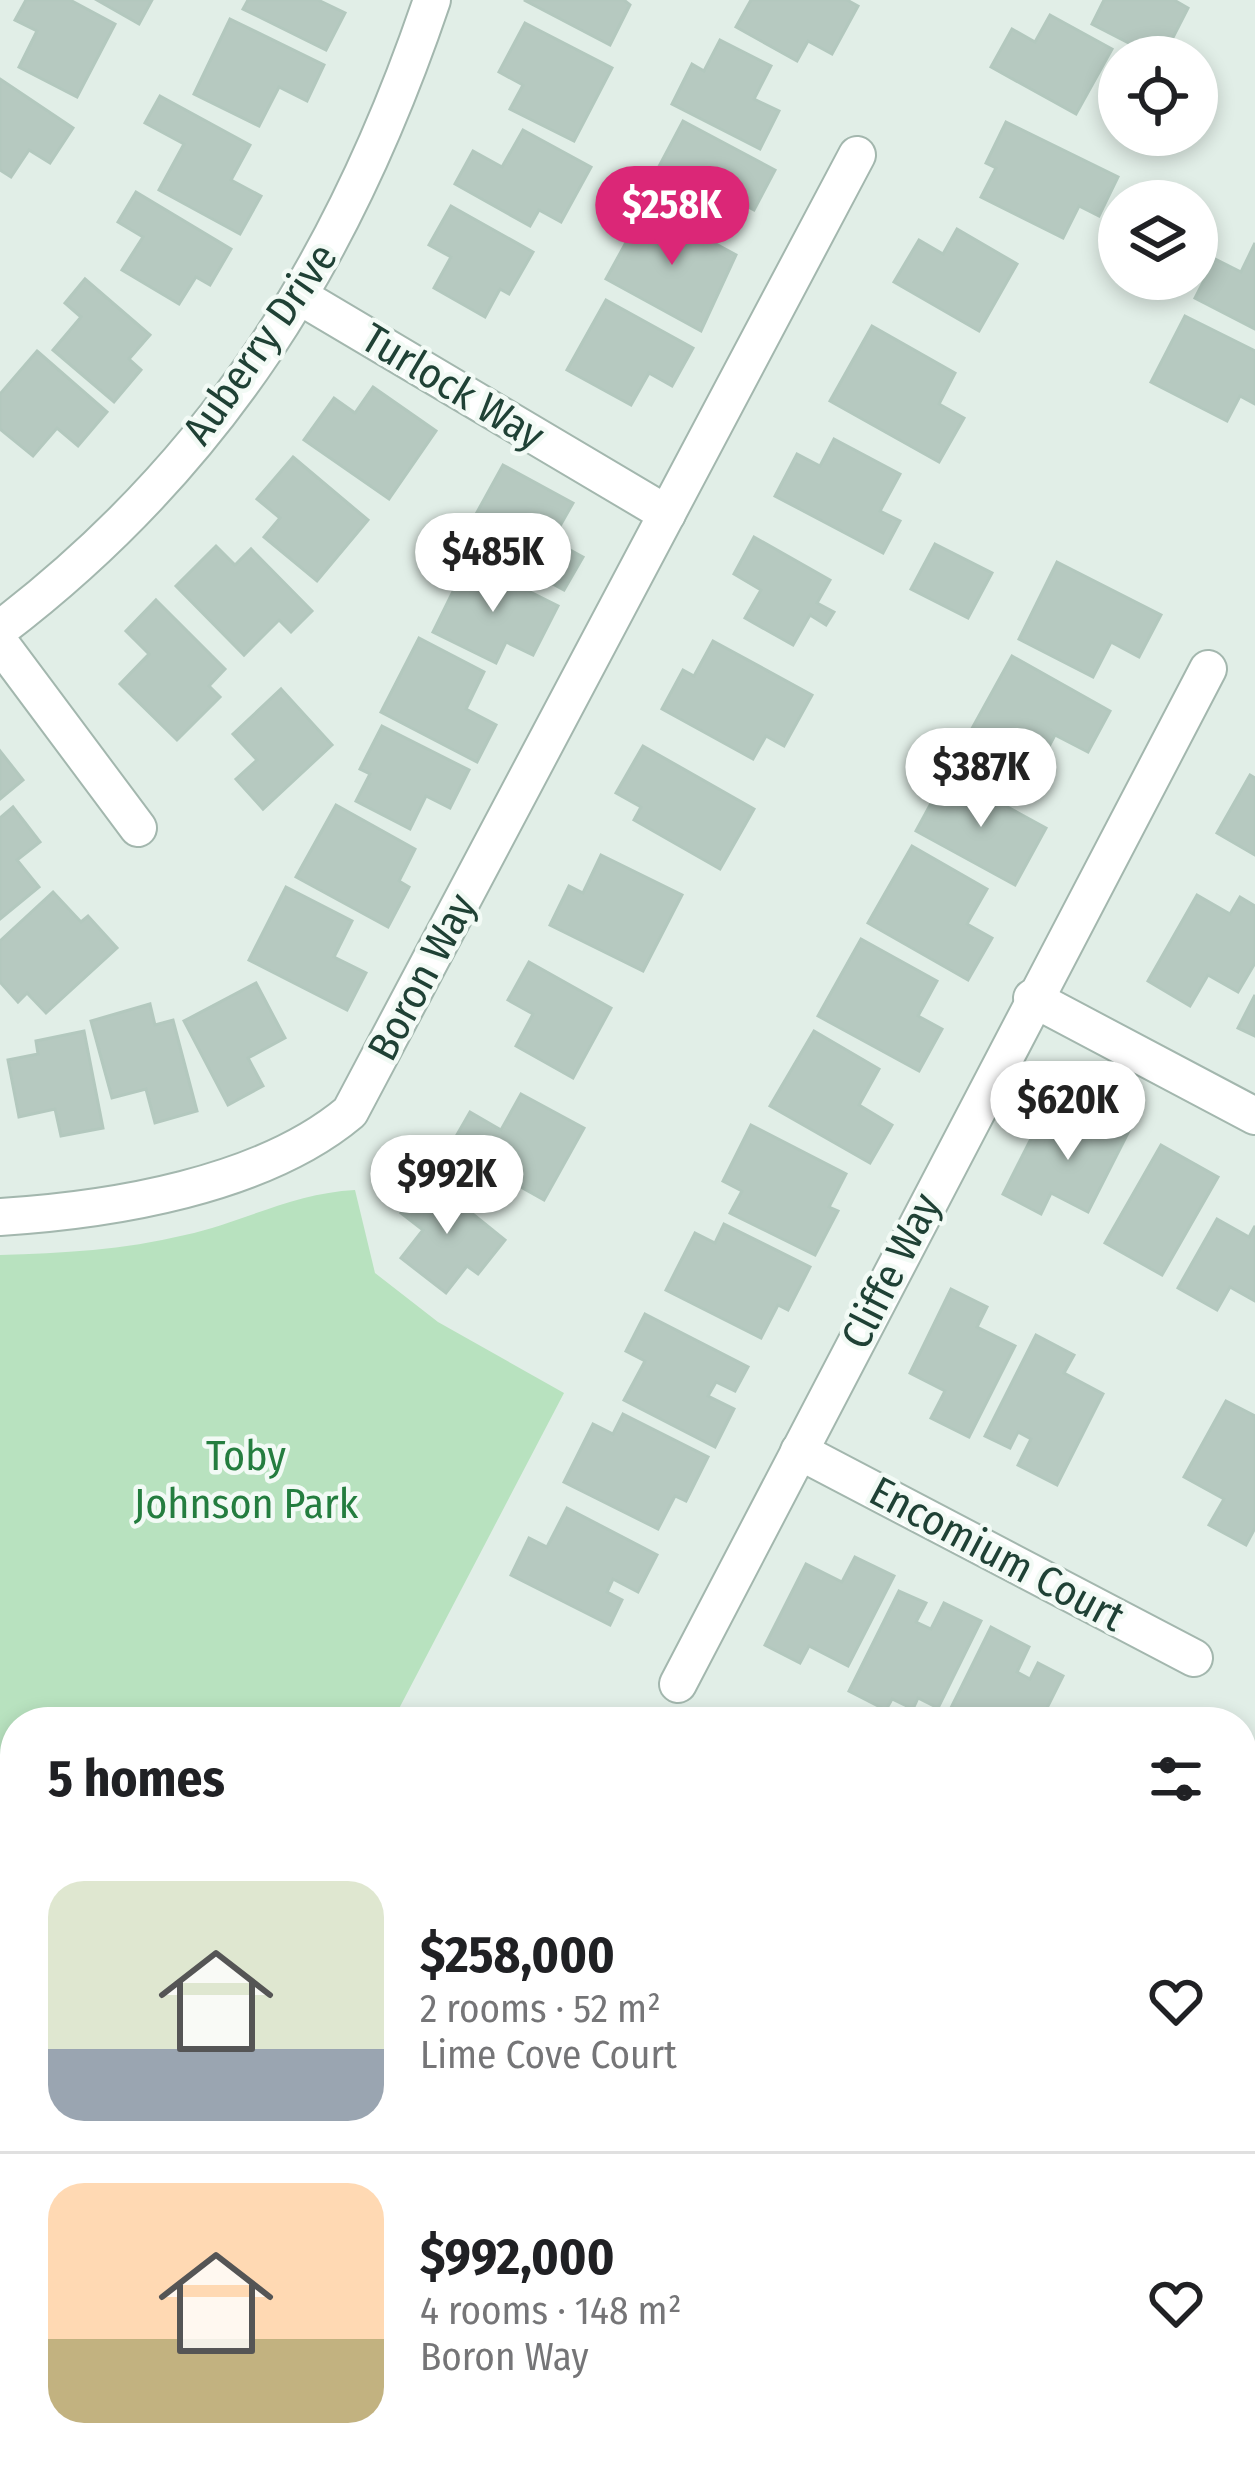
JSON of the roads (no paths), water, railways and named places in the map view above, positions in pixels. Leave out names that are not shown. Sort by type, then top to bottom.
[{"type":"street","name":"Auberry Drive","points":[[0,628],[148,496],[247,379],[301,296],[375,158],[432,0]]},
{"type":"street","name":"Boron Way","points":[[0,1217],[102,1208],[192,1187],[278,1154],[350,1112],[856,155]]},
{"type":"street","name":"Turlock Way","points":[[301,296],[667,514]]},
{"type":"street","points":[[0,643],[138,828]]},
{"type":"street","name":"Cliffe Way","points":[[678,1684],[1032,998],[1208,669]]},
{"type":"street","points":[[1032,998],[1255,1116]]},
{"type":"street","name":"Encomium Court","points":[[799,1450],[1194,1658]]},
{"type":"park label","name":"Toby Johnson Park","points":[[246,1480]]}]
